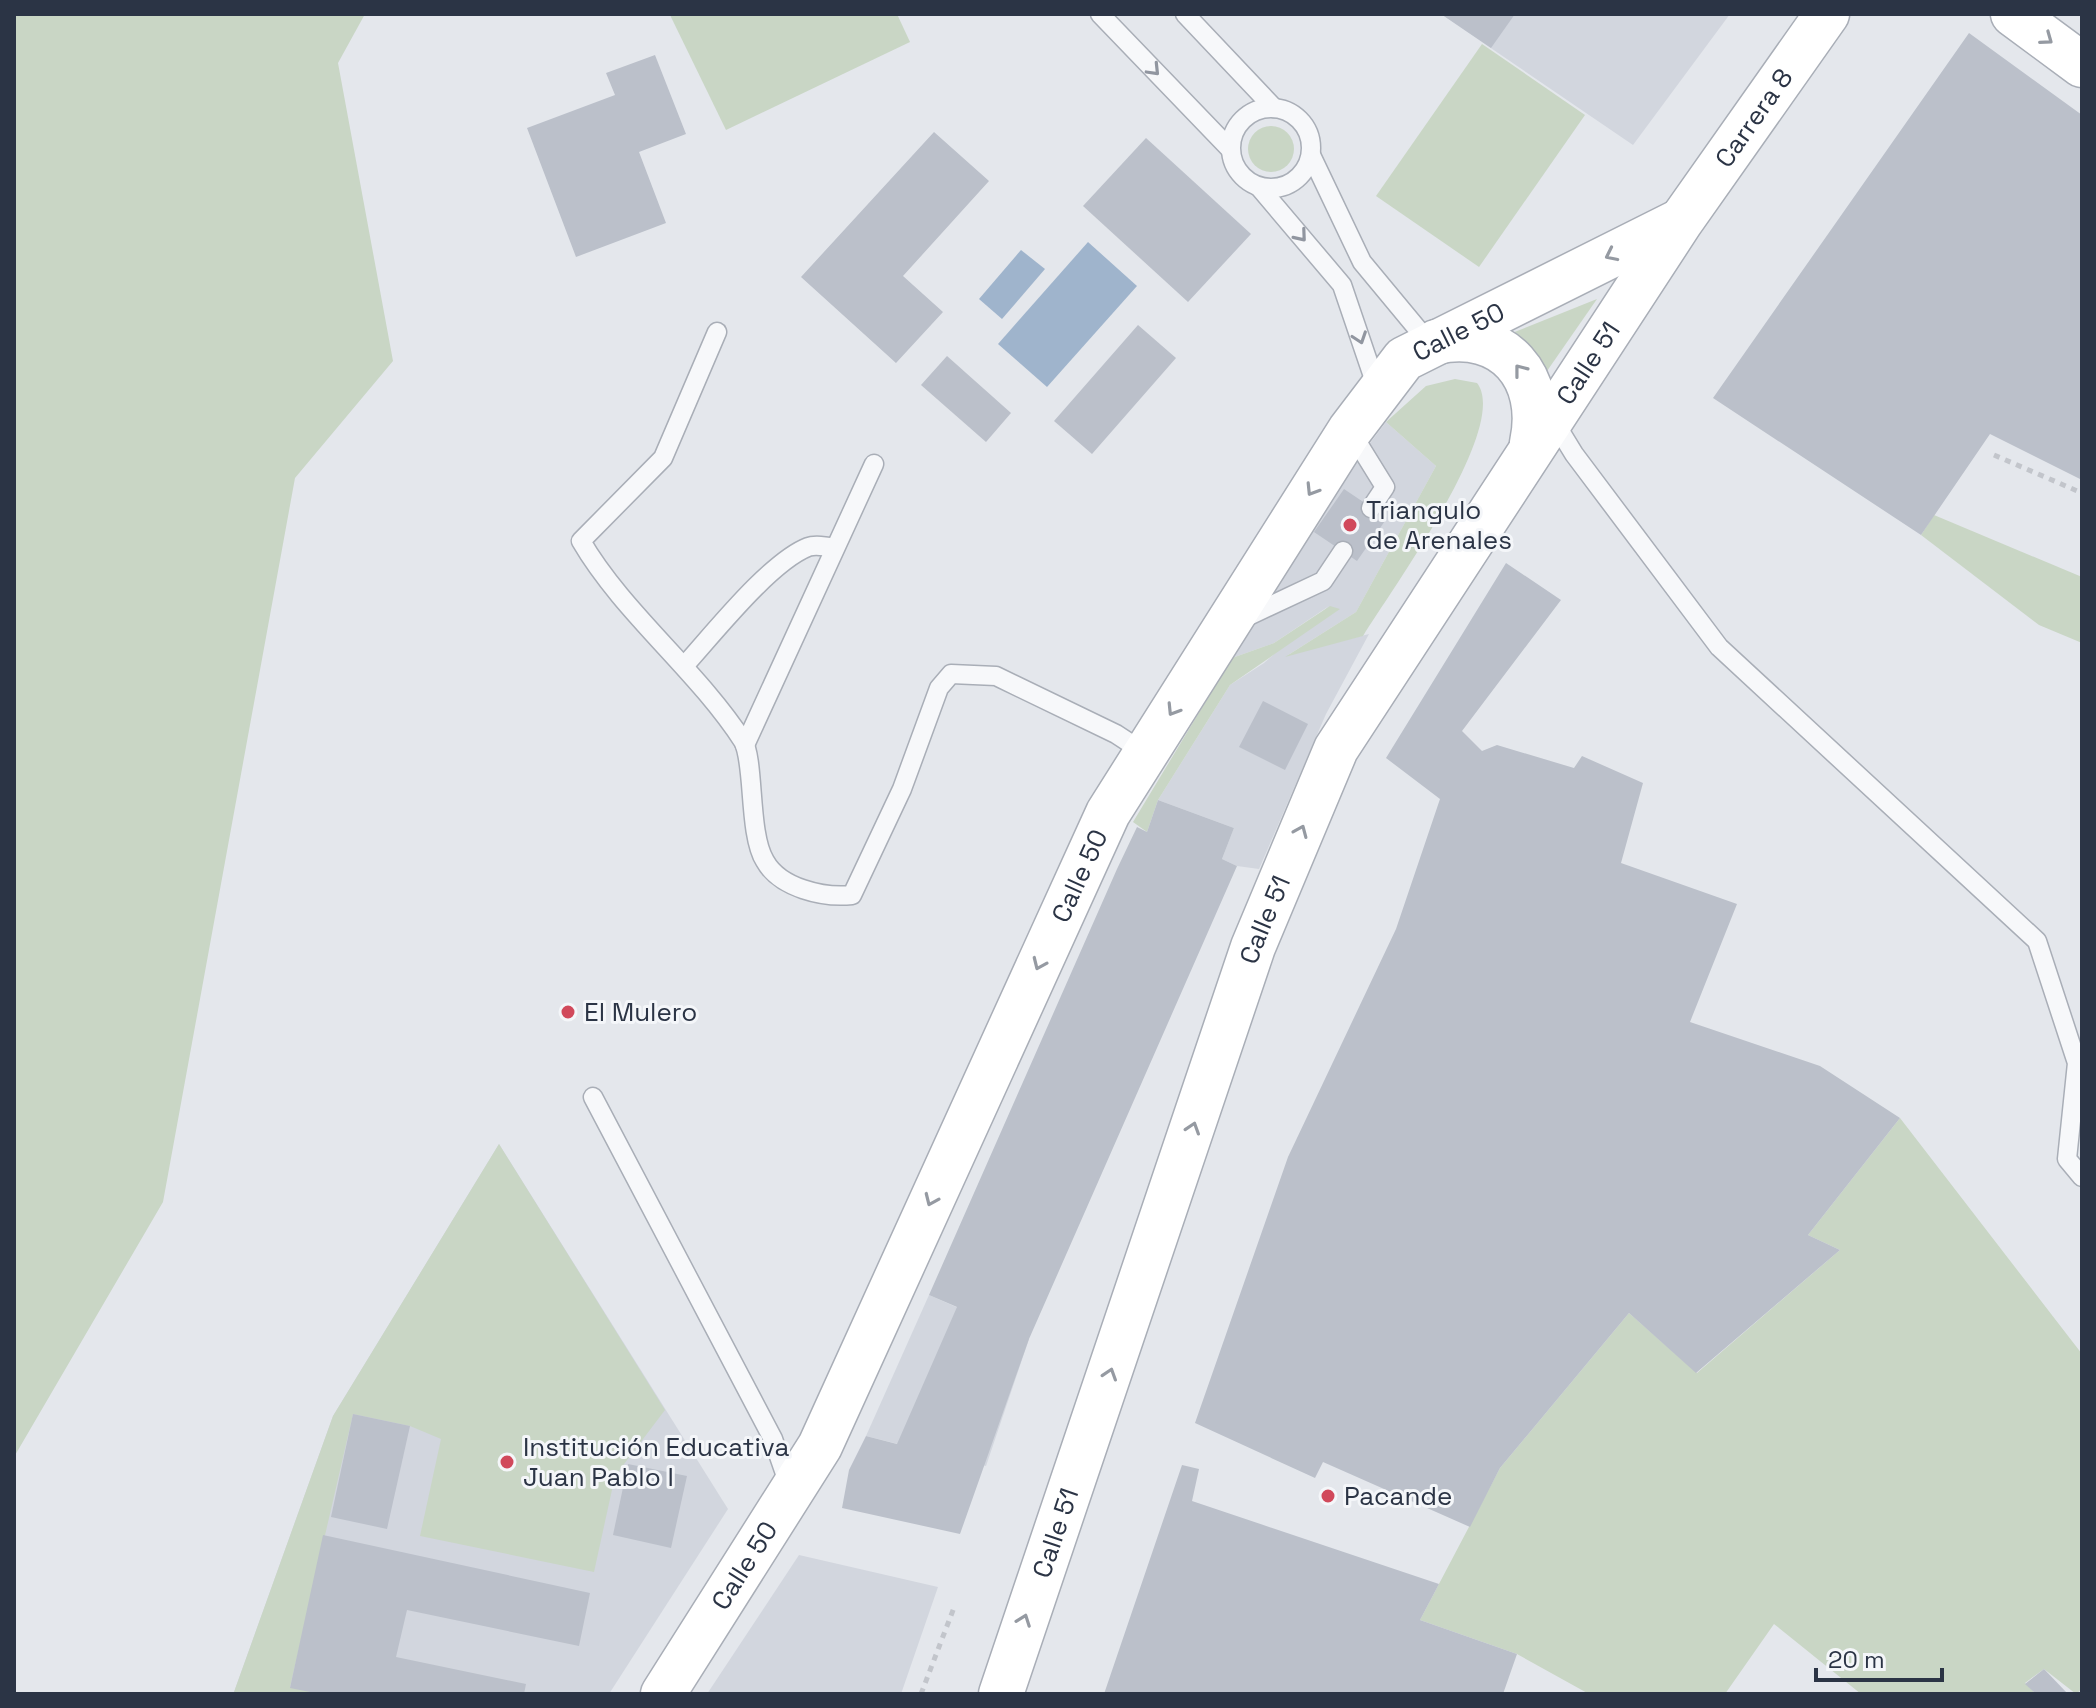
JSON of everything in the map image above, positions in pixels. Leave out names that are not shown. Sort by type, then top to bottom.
[{"type":"main road","name":"Carrera 8","points":[[1681,221],[1827,14]]},
{"type":"main road","points":[[2013,14],[2082,65]]},
{"type":"main road","name":"Calle 50","points":[[663,1694],[820,1446],[1108,813],[1350,430],[1404,359],[1681,221]]},
{"type":"main road","name":"Calle 51","points":[[1001,1694],[1253,947],[1336,749],[1681,221]]},
{"type":"main road","points":[[1430,344],[1455,338],[1481,341],[1513,361],[1534,393],[1542,430]]},
{"type":"lane","points":[[1100,14],[1230,149]]},
{"type":"lane","points":[[1185,14],[1274,108]]},
{"type":"lane","points":[[1378,391],[1342,285],[1259,187],[1244,179],[1234,165],[1230,149],[1233,132],[1242,118],[1257,109],[1274,108],[1290,112],[1303,123],[1310,138],[1311,155],[1362,262],[1430,344]]},
{"type":"lane","points":[[1259,187],[1276,188],[1292,182],[1304,170],[1311,155]]},
{"type":"lane","points":[[717,332],[663,458],[581,541],[594,563],[685,665],[745,745]]},
{"type":"lane","points":[[1350,430],[1385,487],[1371,508]]},
{"type":"lane","points":[[1542,430],[1574,454],[1719,647],[2037,941],[2077,1063],[2067,1159],[2082,1177]]},
{"type":"lane","points":[[874,464],[833,547],[745,745],[751,800],[764,860],[776,874],[812,893],[835,897],[852,895],[902,789],[939,688],[951,674],[996,676],[1116,734],[1145,753]]},
{"type":"lane","points":[[685,665],[758,587],[792,556],[811,545],[833,547]]},
{"type":"lane","points":[[1225,627],[1323,581],[1343,551]]},
{"type":"lane","points":[[593,1097],[773,1439],[791,1492]]},
{"type":"path","points":[[1994,455],[2082,493]]},
{"type":"path","points":[[921,1694],[955,1605]]},
{"type":"shaded area","points":[[1441,14],[1730,14],[1633,145]]},
{"type":"shaded area","points":[[1386,422],[1436,466],[1356,612],[1288,655],[1369,634],[1326,714],[1259,869],[1237,866],[1222,859],[1234,828],[1158,800],[1230,685],[1264,663],[1329,606],[1274,643],[1232,658],[1359,458]]},
{"type":"shaded area","name":"Institución Educativa Juan Pablo I","points":[[499,1144],[728,1509],[609,1694],[234,1692],[333,1416]]},
{"type":"shaded area","points":[[929,1295],[1029,1339],[986,1466],[866,1436]]},
{"type":"shaded area","points":[[799,1555],[938,1587],[901,1694],[707,1694]]},
{"type":"green space","points":[[14,14],[365,14],[338,63],[393,361],[295,478],[163,1202],[14,1457]]},
{"type":"green space","points":[[897,14],[910,42],[726,130],[670,15]]},
{"type":"green space","points":[[1482,44],[1585,115],[1479,267],[1376,196]]},
{"type":"green space","points":[[1271,126],[1280,127],[1287,133],[1293,140],[1293,158],[1287,165],[1280,171],[1271,172],[1262,171],[1255,165],[1249,158],[1248,149],[1249,140],[1255,133],[1262,127]]},
{"type":"green space","points":[[1597,299],[1538,384],[1507,335]]},
{"type":"green space","points":[[1455,379],[1477,383],[1483,404],[1477,434],[1463,470],[1420,548],[1363,636],[1285,657],[1356,612],[1436,466],[1386,422],[1426,386]]},
{"type":"green space","points":[[1934,515],[2082,577],[2082,643],[2039,625],[1921,535]]},
{"type":"green space","points":[[1330,606],[1340,609],[1230,685],[1158,800],[1147,832],[1133,822],[1232,658],[1274,643]]},
{"type":"green space","points":[[1900,1118],[2082,1354],[2082,1689],[2076,1694],[2044,1669],[2025,1683],[2036,1694],[1861,1694],[1774,1624],[1725,1694],[1589,1694],[1517,1654],[1420,1620],[1500,1468],[1629,1313],[1697,1373],[1840,1250],[1808,1235]]},
{"type":"green space","points":[[499,1144],[665,1410],[615,1476],[594,1572],[420,1536],[441,1439],[410,1426],[353,1414],[290,1687],[320,1694],[234,1692],[333,1416]]},
{"type":"water","points":[[1088,242],[1137,286],[1047,387],[998,344]]},
{"type":"water","points":[[1021,250],[1045,269],[1002,319],[979,299]]},
{"type":"building","points":[[1441,14],[1515,14],[1491,48]]},
{"type":"building","points":[[1969,33],[2082,115],[2082,480],[1990,434],[1921,535],[1713,398]]},
{"type":"building","points":[[655,55],[686,134],[639,152],[666,223],[576,257],[527,128],[615,95],[606,73]]},
{"type":"building","points":[[934,132],[989,181],[903,276],[943,312],[896,363],[801,277]]},
{"type":"building","points":[[1146,138],[1251,234],[1188,302],[1083,206]]},
{"type":"building","points":[[1138,325],[1176,358],[1092,454],[1054,421]]},
{"type":"building","points":[[947,356],[1011,413],[986,442],[921,385]]},
{"type":"building","name":"Triangulo de Arenales","points":[[1344,489],[1387,518],[1357,561],[1314,532]]},
{"type":"building","points":[[1506,563],[1561,600],[1462,731],[1482,751],[1497,745],[1574,768],[1582,756],[1643,783],[1621,863],[1737,904],[1690,1022],[1820,1066],[1900,1118],[1808,1235],[1840,1250],[1696,1373],[1629,1313],[1500,1468],[1470,1527],[1323,1462],[1315,1478],[1195,1423],[1288,1157],[1396,929],[1440,799],[1386,758]]},
{"type":"building","points":[[1263,701],[1308,724],[1285,770],[1239,747]]},
{"type":"building","points":[[1158,800],[1234,828],[1222,859],[1237,866],[1029,1339],[960,1534],[842,1508],[849,1470],[866,1436],[897,1444],[957,1307],[929,1295],[1117,869],[1137,827],[1147,832]]},
{"type":"building","points":[[353,1414],[410,1426],[387,1529],[331,1517]]},
{"type":"building","points":[[628,1464],[687,1476],[671,1548],[613,1535]]},
{"type":"building","points":[[1182,1465],[1199,1469],[1192,1501],[1439,1584],[1420,1620],[1517,1654],[1503,1694],[1104,1694]]},
{"type":"building","points":[[323,1535],[590,1593],[579,1646],[407,1610],[396,1657],[526,1684],[524,1694],[320,1694],[290,1688]]},
{"type":"building","points":[[2044,1669],[2068,1694],[2036,1694],[2025,1684]]},
{"type":"place","name":"Triangulo de Arenales","points":[[1350,525]]},
{"type":"place","name":"El Mulero","points":[[568,1012]]},
{"type":"place","name":"Institución Educativa Juan Pablo I","points":[[507,1462]]},
{"type":"place","name":"Pacande","points":[[1328,1496]]}]
